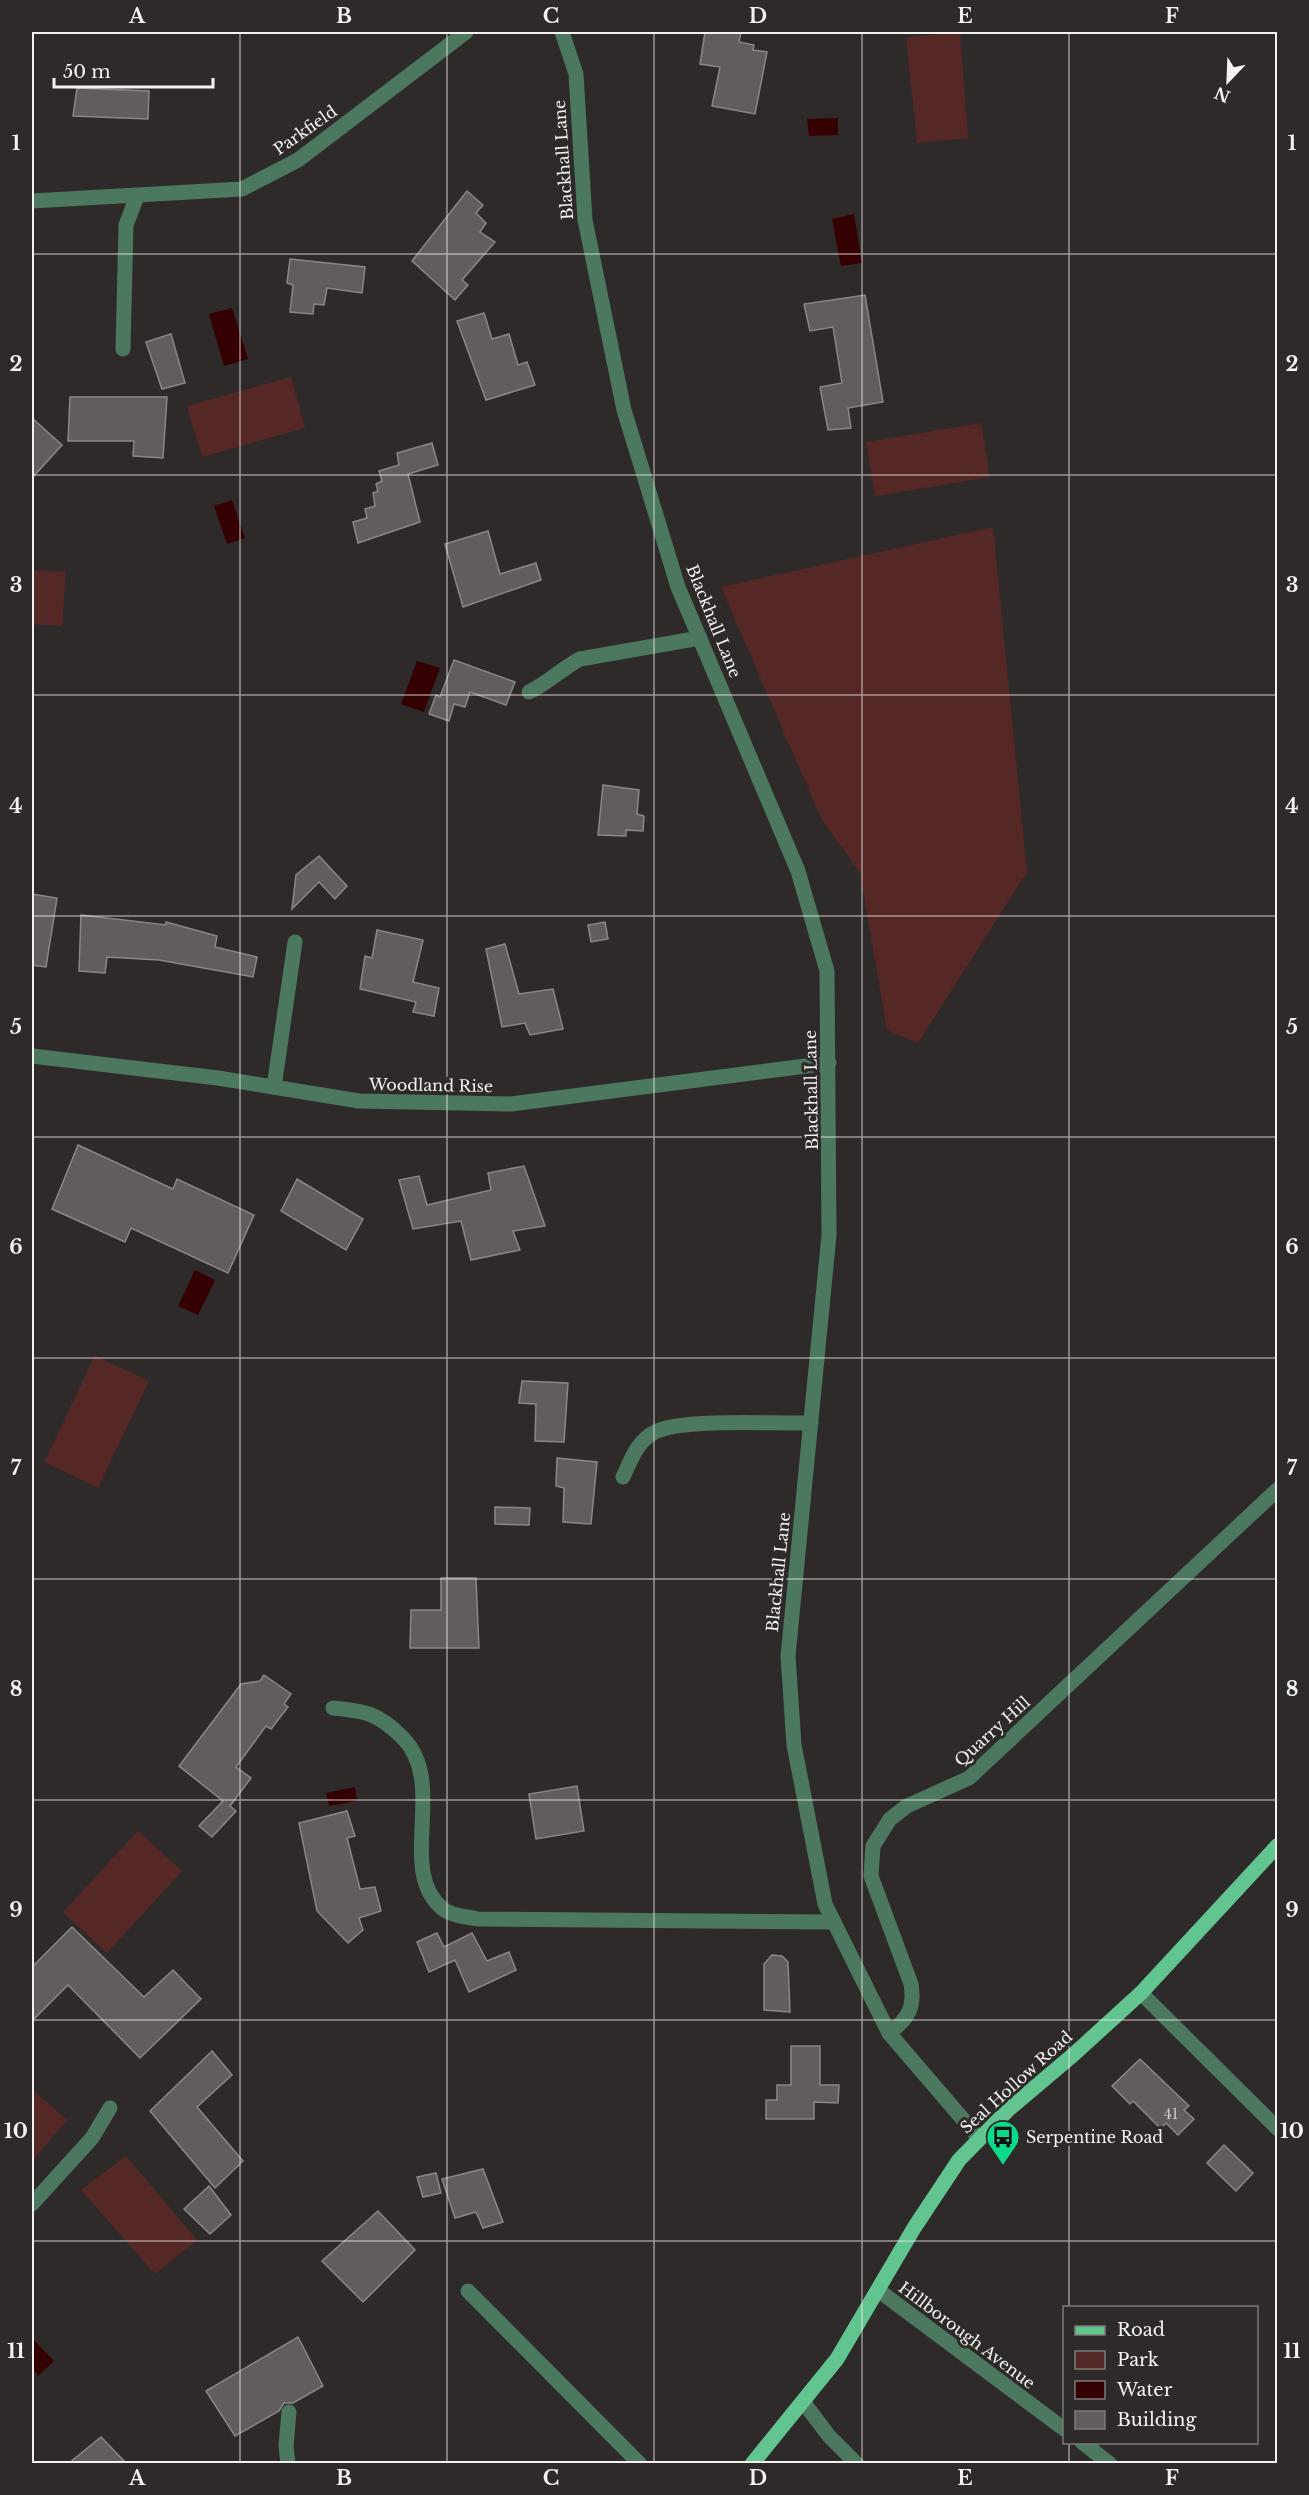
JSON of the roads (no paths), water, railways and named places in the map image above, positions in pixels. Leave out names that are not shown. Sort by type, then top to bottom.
[{"type":"main road","name":"Seal Hollow Road","points":[[752,2463],[804,2403],[837,2359],[943,2182],[978,2138],[1141,1993],[1278,1845]]},
{"type":"street","name":"Parkfield","points":[[32,201],[242,189],[298,160],[466,32]]},
{"type":"street","name":"Blackhall Lane","points":[[562,32],[576,74],[585,220],[624,410],[678,586],[798,871],[827,970],[829,1235],[788,1656],[794,1745],[825,1904],[889,2033],[978,2138]]},
{"type":"street","points":[[123,349],[126,225],[137,196]]},
{"type":"street","points":[[529,692],[546,684],[562,668],[580,659],[700,638]]},
{"type":"street","points":[[274,1087],[295,942]]},
{"type":"street","name":"Woodland Rise","points":[[32,1056],[274,1087],[359,1101],[511,1104],[829,1063]]},
{"type":"street","points":[[623,1477],[638,1445],[655,1432],[682,1425],[811,1423]]},
{"type":"street","name":"Quarry Hill","points":[[889,2033],[910,2013],[914,2001],[911,1984],[872,1876],[873,1846],[890,1819],[907,1806],[969,1778],[1278,1489]]},
{"type":"street","points":[[333,1708],[364,1711],[385,1720],[413,1748],[425,1791],[420,1858],[432,1895],[444,1910],[478,1919],[834,1922]]},
{"type":"street","points":[[1141,1993],[1278,2129]]},
{"type":"street","points":[[32,2204],[92,2138],[110,2108]]},
{"type":"street","name":"Hillborough Avenue","points":[[878,2290],[1063,2428]]},
{"type":"street","points":[[468,2291],[640,2463]]},
{"type":"street","points":[[804,2403],[829,2436],[857,2463]]},
{"type":"street","points":[[288,2463],[289,2412]]},
{"type":"street","points":[[1085,2444],[1110,2463]]},
{"type":"water","points":[[838,118],[838,135],[809,136],[807,119]]},
{"type":"water","points":[[854,214],[862,263],[841,266],[832,219]]},
{"type":"water","points":[[232,308],[248,359],[224,366],[209,314]]},
{"type":"water","points":[[232,500],[245,538],[227,544],[214,506]]},
{"type":"water","points":[[417,661],[440,668],[424,712],[401,704]]},
{"type":"water","points":[[195,1270],[215,1280],[198,1315],[178,1306]]},
{"type":"water","points":[[355,1787],[357,1801],[329,1806],[326,1793]]},
{"type":"water","points":[[32,2338],[54,2361],[38,2376],[32,2368]]},
{"type":"place","name":"Serpentine Road","points":[[1003,2166]]}]
